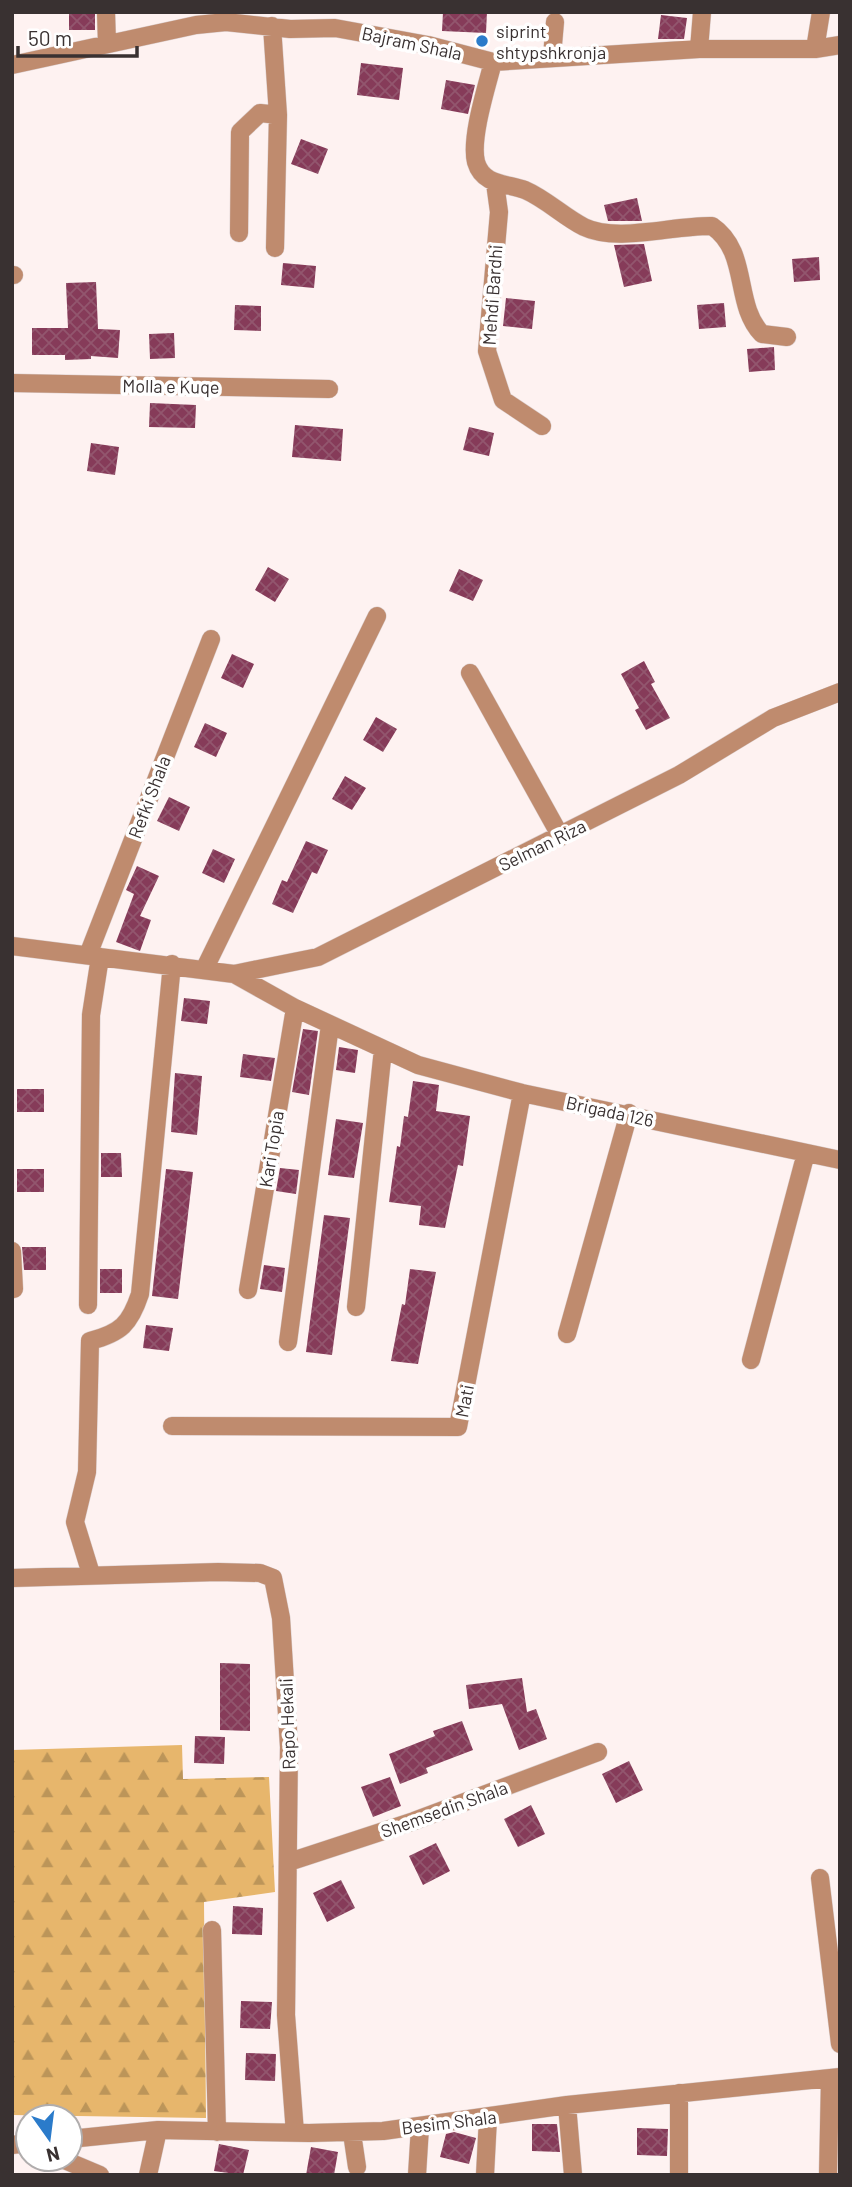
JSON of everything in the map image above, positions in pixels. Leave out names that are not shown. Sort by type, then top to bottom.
[{"type":"street","points":[[106,12],[107,44]]},
{"type":"street","points":[[166,31],[167,12]]},
{"type":"street","points":[[699,49],[702,12]]},
{"type":"street","points":[[815,49],[821,12]]},
{"type":"street","name":"Bajram Shala","points":[[12,65],[166,31],[226,22],[335,28],[428,45],[493,62],[552,56],[699,49],[815,49],[840,45]]},
{"type":"street","points":[[552,56],[555,22]]},
{"type":"street","points":[[272,26],[278,115],[275,248]]},
{"type":"street","name":"Mehdi Bardhi","points":[[493,62],[476,142],[477,163],[495,183],[499,212],[487,351],[503,400],[542,426]]},
{"type":"street","points":[[239,233],[240,132],[260,113],[278,115]]},
{"type":"street","points":[[495,183],[524,190],[586,228],[608,234],[712,226],[734,249],[752,324],[762,334],[787,337]]},
{"type":"street","name":"Molla e Kuqe","points":[[12,383],[329,388]]},
{"type":"street","points":[[204,970],[377,616]]},
{"type":"street","name":"Refki Shala","points":[[88,1305],[94,956],[211,639]]},
{"type":"street","points":[[470,673],[561,837]]},
{"type":"street","name":"Selman Riza","points":[[234,974],[318,957],[419,904],[561,837],[679,775],[773,718],[840,692]]},
{"type":"street","points":[[12,946],[172,964],[234,974]]},
{"type":"street","points":[[91,1574],[75,1522],[88,1472],[90,1341],[118,1330],[133,1316],[140,1294],[172,964]]},
{"type":"street","name":"Brigada 126","points":[[234,974],[295,1008],[418,1065],[522,1093],[840,1160]]},
{"type":"street","name":"Kari Topia","points":[[248,1290],[295,1008]]},
{"type":"street","points":[[288,1342],[331,1025]]},
{"type":"street","points":[[356,1307],[383,1049]]},
{"type":"street","name":"Mati","points":[[172,1426],[458,1427],[522,1093]]},
{"type":"street","points":[[567,1334],[629,1114]]},
{"type":"street","points":[[751,1360],[806,1153]]},
{"type":"street","points":[[12,1251],[14,1290]]},
{"type":"street","name":"Rapo Hekali","points":[[12,1578],[91,1574],[260,1573],[274,1578],[281,1618],[286,1684],[289,1862],[286,2015],[295,2133]]},
{"type":"street","name":"Shemsedin Shala","points":[[289,1862],[414,1821],[598,1752]]},
{"type":"street","points":[[820,1878],[840,2044]]},
{"type":"street","points":[[212,1930],[217,2132]]},
{"type":"street","points":[[828,2175],[835,2078]]},
{"type":"street","name":"Besim Shala","points":[[84,2137],[158,2130],[352,2133],[420,2127],[567,2105],[835,2078]]},
{"type":"street","points":[[679,2094],[679,2175]]},
{"type":"street","points":[[567,2105],[573,2175]]},
{"type":"street","points":[[485,2175],[488,2118]]},
{"type":"street","points":[[417,2175],[420,2127]]},
{"type":"street","points":[[148,2175],[158,2130]]},
{"type":"street","points":[[352,2133],[356,2167]]},
{"type":"green space","points":[[182,1745],[183,1779],[269,1777],[275,1892],[204,1902],[206,2118],[84,2116],[84,2103],[14,2103],[12,2115],[12,1750]]},
{"type":"building","points":[[69,12],[95,12],[95,30],[69,30]]},
{"type":"building","points":[[443,12],[487,12],[486,33],[442,31]]},
{"type":"building","points":[[661,15],[687,18],[684,39],[658,39]]},
{"type":"building","points":[[361,63],[403,68],[399,100],[357,95]]},
{"type":"building","points":[[446,80],[475,85],[468,114],[441,109]]},
{"type":"building","points":[[301,139],[328,149],[318,174],[291,164]]},
{"type":"building","points":[[637,198],[642,221],[608,221],[604,205]]},
{"type":"building","points":[[644,244],[652,281],[624,287],[614,245]]},
{"type":"building","points":[[819,257],[820,280],[794,282],[792,259]]},
{"type":"building","points":[[283,263],[316,266],[314,288],[281,285]]},
{"type":"building","points":[[96,282],[98,329],[120,330],[118,358],[91,356],[91,359],[65,360],[65,355],[32,355],[32,328],[68,328],[66,283]]},
{"type":"building","points":[[506,298],[535,301],[532,329],[503,326]]},
{"type":"building","points":[[724,303],[726,327],[699,329],[697,305]]},
{"type":"building","points":[[235,305],[261,306],[261,331],[234,330]]},
{"type":"building","points":[[174,333],[175,358],[150,359],[149,334]]},
{"type":"building","points":[[774,347],[775,370],[749,372],[747,349]]},
{"type":"building","points":[[150,403],[196,405],[195,428],[149,427]]},
{"type":"building","points":[[295,425],[343,429],[341,461],[292,457]]},
{"type":"building","points":[[469,427],[494,433],[489,456],[463,450]]},
{"type":"building","points":[[91,443],[119,447],[115,475],[87,471]]},
{"type":"building","points":[[268,567],[289,579],[275,602],[255,590]]},
{"type":"building","points":[[459,569],[483,580],[473,601],[449,591]]},
{"type":"building","points":[[232,654],[254,664],[243,688],[221,678]]},
{"type":"building","points":[[644,661],[655,682],[651,684],[670,718],[646,730],[635,710],[639,708],[621,674]]},
{"type":"building","points":[[376,717],[397,729],[383,752],[363,740]]},
{"type":"building","points":[[205,723],[227,733],[216,757],[194,747]]},
{"type":"building","points":[[345,776],[366,788],[352,810],[332,799]]},
{"type":"building","points":[[169,797],[190,807],[179,831],[157,821]]},
{"type":"building","points":[[306,841],[328,850],[317,874],[312,872],[293,913],[272,904],[282,880],[287,882]]},
{"type":"building","points":[[213,849],[235,859],[224,883],[202,873]]},
{"type":"building","points":[[137,866],[159,876],[140,916],[151,920],[140,951],[116,942],[134,894],[126,890]]},
{"type":"building","points":[[184,998],[210,1001],[207,1024],[181,1021]]},
{"type":"building","points":[[303,1029],[318,1031],[309,1095],[292,1092]]},
{"type":"building","points":[[339,1047],[358,1050],[355,1073],[336,1070]]},
{"type":"building","points":[[243,1054],[275,1058],[271,1081],[240,1077]]},
{"type":"building","points":[[175,1073],[202,1076],[197,1135],[171,1132]]},
{"type":"building","points":[[413,1081],[439,1085],[436,1111],[470,1116],[463,1166],[458,1165],[445,1228],[419,1225],[421,1206],[389,1202],[397,1146],[400,1147],[404,1116],[408,1117]]},
{"type":"building","points":[[17,1089],[44,1089],[44,1112],[17,1112]]},
{"type":"building","points":[[336,1119],[363,1123],[354,1178],[328,1175]]},
{"type":"building","points":[[101,1153],[121,1153],[122,1177],[101,1177]]},
{"type":"building","points":[[280,1168],[299,1170],[296,1194],[276,1191]]},
{"type":"building","points":[[17,1169],[44,1169],[44,1192],[17,1192]]},
{"type":"building","points":[[166,1169],[193,1172],[178,1299],[152,1296]]},
{"type":"building","points":[[324,1215],[350,1218],[332,1355],[306,1352]]},
{"type":"building","points":[[22,1247],[46,1247],[46,1270],[24,1270]]},
{"type":"building","points":[[264,1265],[285,1268],[282,1292],[260,1289]]},
{"type":"building","points":[[100,1269],[122,1269],[122,1293],[100,1293]]},
{"type":"building","points":[[410,1269],[436,1272],[418,1364],[391,1361],[402,1304],[405,1305]]},
{"type":"building","points":[[146,1325],[173,1328],[169,1351],[143,1348]]},
{"type":"building","points":[[220,1663],[250,1664],[250,1731],[220,1730]]},
{"type":"building","points":[[522,1678],[527,1712],[536,1709],[547,1739],[519,1750],[502,1704],[469,1709],[466,1685]]},
{"type":"building","points":[[462,1721],[473,1750],[426,1768],[428,1773],[400,1784],[389,1754],[435,1736],[433,1731]]},
{"type":"building","points":[[195,1736],[225,1737],[224,1764],[194,1763]]},
{"type":"building","points":[[629,1761],[643,1790],[616,1803],[602,1774]]},
{"type":"building","points":[[390,1777],[401,1806],[373,1817],[361,1787]]},
{"type":"building","points":[[531,1805],[545,1834],[518,1847],[504,1819]]},
{"type":"building","points":[[436,1843],[450,1871],[423,1885],[409,1856]]},
{"type":"building","points":[[341,1880],[355,1908],[327,1922],[313,1893]]},
{"type":"building","points":[[233,1906],[263,1908],[262,1935],[232,1934]]},
{"type":"building","points":[[241,2001],[272,2002],[270,2029],[240,2028]]},
{"type":"building","points":[[246,2053],[276,2054],[275,2081],[245,2080]]},
{"type":"building","points":[[532,2124],[557,2124],[560,2152],[532,2151]]},
{"type":"building","points":[[637,2128],[668,2129],[667,2156],[637,2155]]},
{"type":"building","points":[[454,2132],[476,2138],[469,2164],[440,2157],[446,2134]]},
{"type":"building","points":[[219,2144],[249,2150],[243,2175],[214,2171]]},
{"type":"building","points":[[311,2147],[338,2152],[334,2175],[306,2175]]},
{"type":"place","name":"siprint shtypshkronja","points":[[482,41]]}]
